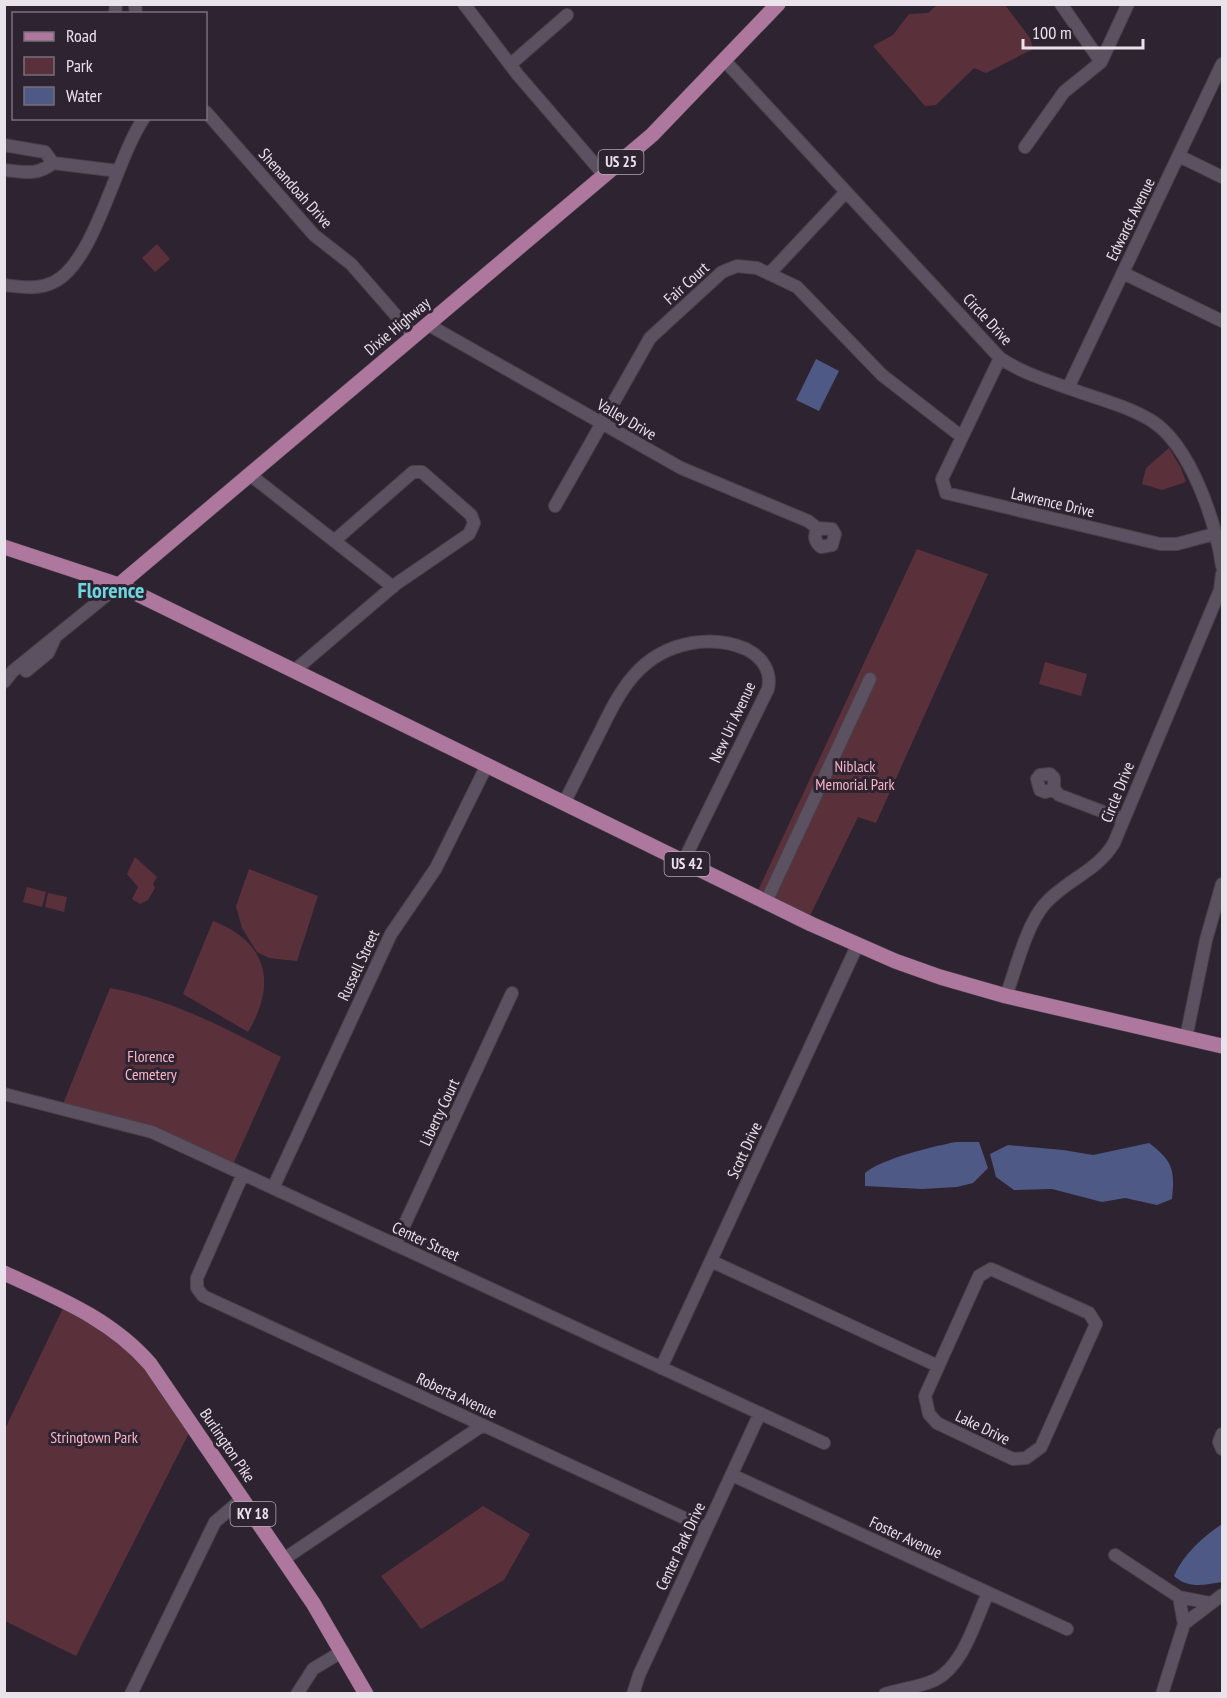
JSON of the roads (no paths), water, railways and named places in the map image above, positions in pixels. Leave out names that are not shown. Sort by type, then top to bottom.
[{"type":"main road","name":"Dixie Highway","points":[[119,585],[605,176],[666,122],[778,4]]},
{"type":"main road","points":[[4,546],[119,585]]},
{"type":"main road","name":"US 42","points":[[119,585],[857,946],[940,977],[1006,996],[1222,1046]]},
{"type":"main road","name":"Burlington Pike","points":[[6,1279],[81,1309],[130,1343],[164,1382],[284,1559],[343,1651],[366,1694]]},
{"type":"street","points":[[464,4],[512,63],[518,75],[605,176]]},
{"type":"street","points":[[1061,4],[1101,62]]},
{"type":"street","points":[[1025,147],[1064,92],[1101,62],[1128,4]]},
{"type":"street","points":[[512,63],[567,15]]},
{"type":"street","name":"Circle Drive","points":[[725,61],[1000,358],[1024,372],[1137,413],[1169,435],[1190,466],[1214,534],[1222,566]]},
{"type":"street","name":"Edwards Avenue","points":[[1068,388],[1222,64]]},
{"type":"street","name":"Shenandoah Drive","points":[[207,113],[314,235],[351,264],[414,336]]},
{"type":"street","points":[[4,285],[41,287],[60,278],[75,265],[143,120]]},
{"type":"street","points":[[4,146],[45,152],[52,163]]},
{"type":"street","points":[[1179,156],[1222,177]]},
{"type":"street","points":[[4,170],[33,173],[43,171],[52,163],[118,171]]},
{"type":"street","points":[[769,274],[846,192]]},
{"type":"street","name":"Fair Court","points":[[555,506],[650,338],[730,268],[743,266],[757,268],[804,292],[882,375],[962,437]]},
{"type":"street","points":[[1123,273],[1222,321]]},
{"type":"street","name":"Valley Drive","points":[[427,324],[681,468],[808,521],[818,528]]},
{"type":"street","points":[[962,437],[1000,358]]},
{"type":"street","name":"Lawrence Drive","points":[[962,437],[942,479],[943,489],[950,495],[1160,544],[1177,544],[1214,534]]},
{"type":"street","points":[[295,670],[393,587],[469,534],[474,523],[471,516],[422,472],[413,472],[334,541]]},
{"type":"street","points":[[249,474],[393,587]]},
{"type":"street","name":"Circle Drive","points":[[1006,996],[1034,920],[1043,906],[1104,857],[1114,843],[1122,819],[1220,590],[1222,574]]},
{"type":"street","points":[[6,681],[18,677],[48,653],[55,639],[119,585]]},
{"type":"street","name":"New Uri Avenue","points":[[564,803],[619,694],[645,663],[670,649],[698,642],[724,643],[747,650],[759,657],[766,666],[769,678],[768,689],[683,862]]},
{"type":"street","points":[[766,902],[870,680]]},
{"type":"street","name":"Russell Street","points":[[273,1188],[391,934],[436,868],[487,765]]},
{"type":"street","points":[[1054,789],[1059,795],[1122,819]]},
{"type":"street","points":[[1186,1038],[1206,940],[1222,884]]},
{"type":"street","name":"Scott Drive","points":[[661,1368],[857,946]]},
{"type":"street","name":"Liberty Court","points":[[395,1245],[512,993]]},
{"type":"street","name":"Center Street","points":[[4,1094],[152,1132],[824,1443]]},
{"type":"street","name":"Roberta Avenue","points":[[243,1174],[197,1278],[197,1287],[203,1296],[706,1528]]},
{"type":"street","points":[[711,1261],[938,1366]]},
{"type":"street","name":"Lake Drive","points":[[986,1270],[997,1270],[1089,1312],[1095,1319],[1095,1330],[1041,1447],[1026,1458],[1009,1458],[933,1419],[926,1408],[925,1396],[938,1366],[979,1276],[986,1270]]},
{"type":"street","name":"Center Park Drive","points":[[633,1694],[639,1675],[760,1413]]},
{"type":"street","points":[[284,1559],[483,1425]]},
{"type":"street","points":[[1222,1434],[1219,1442],[1222,1449]]},
{"type":"street","name":"Foster Avenue","points":[[732,1474],[1067,1629]]},
{"type":"street","points":[[131,1694],[215,1522],[243,1498]]},
{"type":"street","points":[[1115,1555],[1179,1597],[1210,1603]]},
{"type":"street","points":[[885,1694],[931,1682],[948,1671],[957,1659],[988,1593]]},
{"type":"street","points":[[1184,1624],[1222,1595]]},
{"type":"street","points":[[1162,1694],[1184,1624],[1179,1597]]},
{"type":"street","points":[[297,1694],[313,1669],[343,1651]]},
{"type":"water","points":[[816,359],[839,371],[819,411],[796,400]]},
{"type":"water","points":[[956,1142],[979,1142],[988,1168],[973,1183],[957,1187],[922,1189],[865,1186],[865,1173],[883,1163]]},
{"type":"water","points":[[1149,1143],[1168,1161],[1172,1173],[1172,1199],[1157,1205],[1125,1198],[1102,1202],[1052,1189],[1014,1190],[996,1177],[990,1154],[1008,1145],[1093,1155]]},
{"type":"water","points":[[1222,1524],[1222,1582],[1191,1584],[1174,1576],[1194,1547]]},
{"type":"district","name":"Florence","points":[[111,590]]},
{"type":"park label","name":"Niblack Memorial Park","points":[[855,775]]},
{"type":"park label","name":"Florence Cemetery","points":[[151,1065]]},
{"type":"park label","name":"Stringtown Park","points":[[94,1437]]}]
